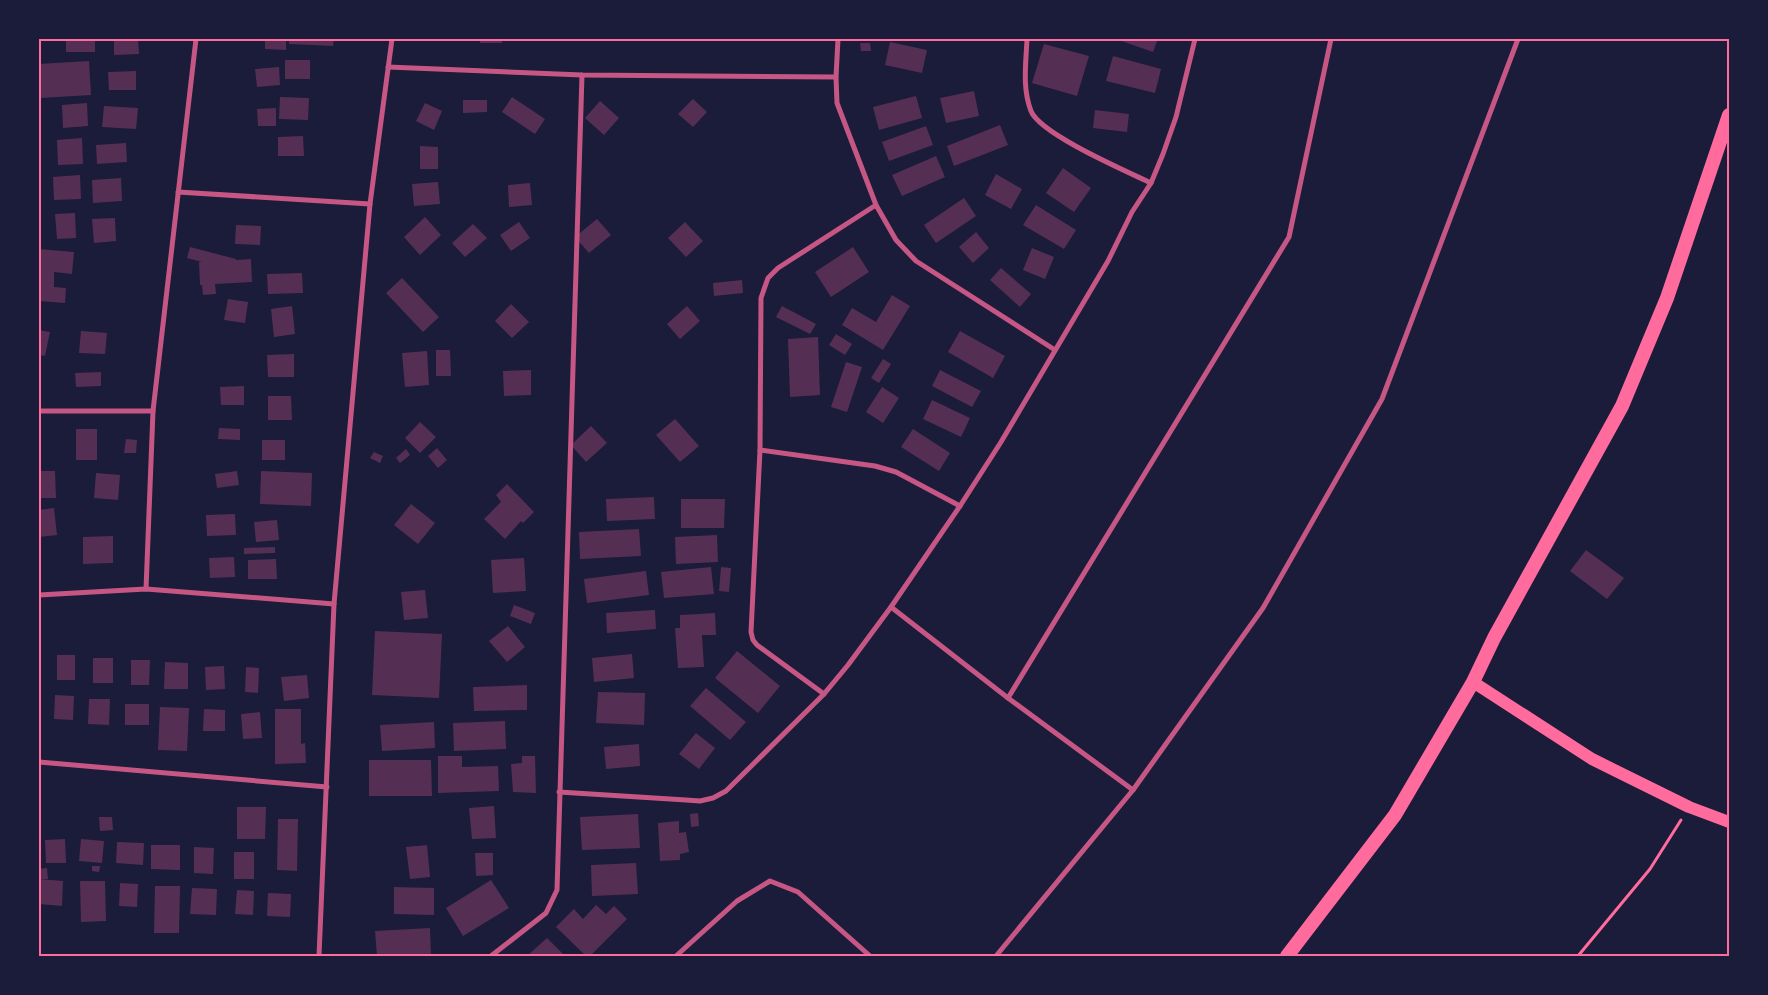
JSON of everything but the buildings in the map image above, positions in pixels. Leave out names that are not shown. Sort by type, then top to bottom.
[{"type":"highway","points":[[1287,956],[1395,815],[1473,682],[1494,638],[1622,406],[1666,298],[1729,115]]},
{"type":"main road","points":[[1473,682],[1592,758],[1689,807],[1729,822]]},
{"type":"street","points":[[146,589],[153,411],[196,39]]},
{"type":"street","points":[[319,956],[334,604],[370,204],[392,39]]},
{"type":"street","points":[[838,39],[837,103],[876,205],[896,240],[916,261],[1055,350]]},
{"type":"street","points":[[1027,39],[1025,88],[1031,113],[1056,136],[1151,183]]},
{"type":"street","points":[[559,792],[700,801],[713,798],[735,783],[824,694],[891,607],[960,506],[1001,442],[1108,261],[1132,212],[1151,183],[1163,154],[1176,117],[1195,39]]},
{"type":"street","points":[[1008,698],[1289,237],[1331,39]]},
{"type":"street","points":[[996,956],[1133,790],[1263,608],[1382,399],[1516,39]]},
{"type":"street","points":[[388,67],[582,75],[836,77]]},
{"type":"street","points":[[491,956],[546,913],[552,904],[557,890],[582,75]]},
{"type":"street","points":[[178,192],[370,204]]},
{"type":"street","points":[[824,694],[757,645],[753,640],[751,616],[760,450],[761,307],[768,278],[778,268],[876,205]]},
{"type":"street","points":[[39,411],[153,411]]},
{"type":"street","points":[[760,450],[875,466],[896,472],[960,506]]},
{"type":"street","points":[[39,595],[146,589],[334,604]]},
{"type":"street","points":[[891,607],[1008,698],[1133,790]]},
{"type":"street","points":[[39,762],[327,787]]},
{"type":"street","points":[[676,956],[737,901],[770,880],[798,892],[870,956]]},
{"type":"path","points":[[1578,956],[1650,870],[1689,807]]}]
